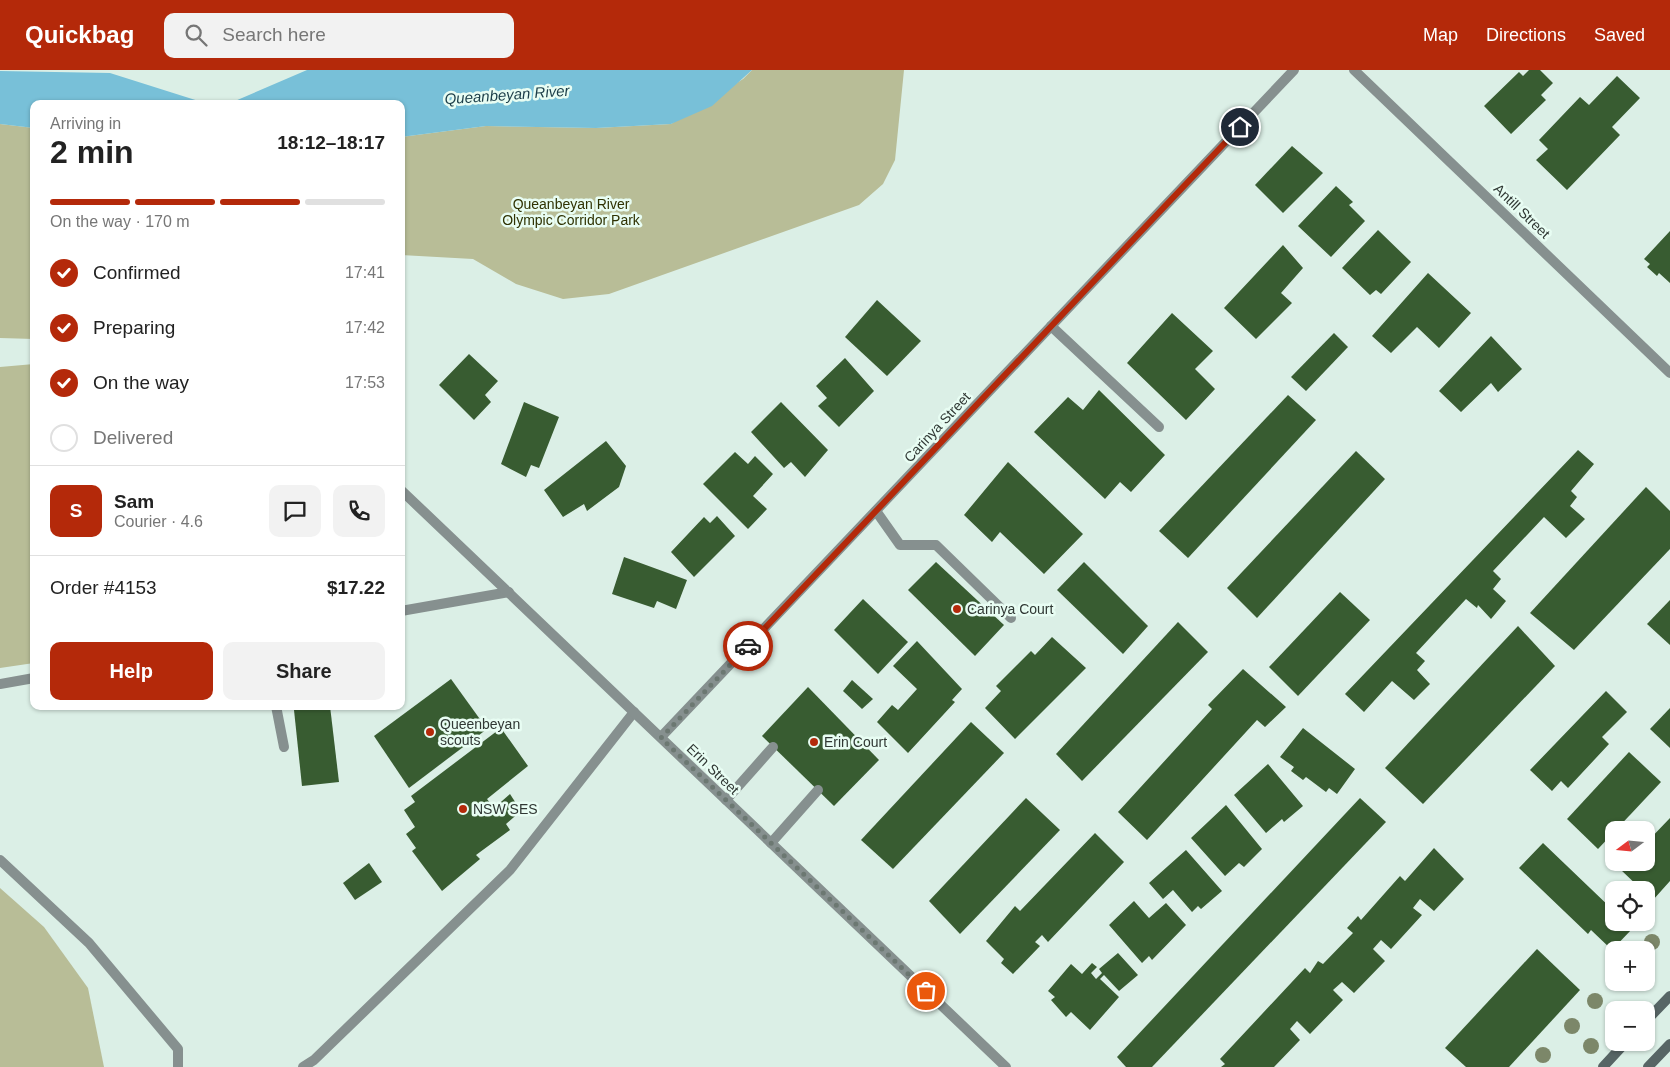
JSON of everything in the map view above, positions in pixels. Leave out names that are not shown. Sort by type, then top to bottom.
[{"type":"street","name":"Carinya Street","points":[[661,738],[1294,70]]},
{"type":"street","name":"Antill Street","points":[[1354,70],[1670,372]]},
{"type":"street","points":[[1051,326],[1159,426]]},
{"type":"street","name":"Erin Street","points":[[405,494],[1006,1067]]},
{"type":"street","points":[[876,511],[900,545],[936,545],[1011,618]]},
{"type":"street","points":[[405,611],[508,592]]},
{"type":"street","points":[[0,684],[30,679]]},
{"type":"street","points":[[277,710],[284,747]]},
{"type":"street","points":[[303,1067],[314,1060],[510,870],[634,712]]},
{"type":"street","points":[[726,800],[773,747]]},
{"type":"street","points":[[771,842],[818,790]]},
{"type":"street","points":[[0,860],[89,943],[178,1049],[178,1067]]},
{"type":"street","points":[[1655,1012],[1670,996]]},
{"type":"street","points":[[1648,1067],[1670,1044]]},
{"type":"street","points":[[1603,1067],[1618,1051]]},
{"type":"green space","name":"Queanbeyan River Olympic Corridor Park","points":[[752,70],[904,70],[895,160],[883,184],[859,205],[609,294],[563,299],[516,284],[473,259],[405,255],[405,136],[486,126],[596,128],[671,124],[743,79]]},
{"type":"green space","points":[[0,124],[30,128],[30,339],[0,338]]},
{"type":"green space","points":[[30,364],[30,664],[0,668],[0,367]]},
{"type":"green space","points":[[0,888],[44,927],[88,988],[104,1067],[0,1067]]},
{"type":"water","name":"Queanbeyan River","points":[[307,70],[752,70],[712,106],[671,124],[596,128],[486,126],[405,136],[405,100],[237,100]]},
{"type":"water","points":[[0,71],[110,73],[195,100],[30,100],[30,128],[0,124]]},
{"type":"building","points":[[1529,70],[1540,70],[1553,83],[1541,95],[1546,100],[1511,134],[1484,106],[1519,72],[1523,76]]},
{"type":"building","points":[[1617,76],[1640,98],[1612,127],[1620,135],[1567,190],[1536,160],[1548,149],[1539,140],[1580,97],[1589,105]]},
{"type":"building","points":[[1292,146],[1323,173],[1283,213],[1255,185]]},
{"type":"building","points":[[1336,186],[1353,202],[1349,205],[1365,221],[1331,257],[1298,226]]},
{"type":"building","points":[[1378,230],[1411,262],[1381,294],[1376,290],[1370,295],[1342,268]]},
{"type":"building","points":[[1670,231],[1670,283],[1659,273],[1657,276],[1647,267],[1650,264],[1644,259]]},
{"type":"building","points":[[1283,245],[1303,268],[1281,293],[1292,303],[1256,339],[1224,308]]},
{"type":"building","points":[[1428,273],[1471,313],[1439,348],[1417,327],[1391,353],[1372,336]]},
{"type":"building","points":[[877,300],[921,341],[887,376],[845,337]]},
{"type":"building","points":[[1172,313],[1213,351],[1195,369],[1215,389],[1186,420],[1127,363]]},
{"type":"building","points":[[1334,333],[1348,347],[1306,391],[1291,377]]},
{"type":"building","points":[[1491,336],[1522,369],[1498,392],[1491,383],[1461,412],[1439,391]]},
{"type":"building","points":[[469,354],[498,381],[485,395],[491,402],[474,420],[439,385]]},
{"type":"building","points":[[845,358],[874,391],[839,427],[818,406],[827,398],[816,386]]},
{"type":"building","points":[[1099,390],[1165,455],[1131,492],[1120,482],[1105,499],[1034,432],[1068,397],[1083,410]]},
{"type":"building","points":[[1288,395],[1316,420],[1188,558],[1159,531]]},
{"type":"building","points":[[524,402],[559,417],[539,468],[531,465],[526,477],[501,464]]},
{"type":"building","points":[[781,402],[828,450],[805,477],[791,462],[784,468],[751,432]]},
{"type":"building","points":[[606,441],[626,466],[619,487],[587,511],[584,504],[563,517],[544,490]]},
{"type":"building","points":[[1578,450],[1594,464],[1571,491],[1577,497],[1570,506],[1585,519],[1566,538],[1544,517],[1493,571],[1501,579],[1493,589],[1506,601],[1491,619],[1478,605],[1477,608],[1466,599],[1416,653],[1425,661],[1417,670],[1430,684],[1414,700],[1392,681],[1364,712],[1345,694]]},
{"type":"building","points":[[1356,451],[1385,479],[1257,618],[1227,588]]},
{"type":"building","points":[[735,452],[748,464],[755,456],[773,474],[753,496],[767,509],[748,529],[703,484]]},
{"type":"building","points":[[1008,462],[1083,534],[1044,574],[1000,532],[992,542],[964,515]]},
{"type":"building","points":[[1646,487],[1670,511],[1670,549],[1574,650],[1530,613]]},
{"type":"building","points":[[717,516],[735,536],[694,577],[671,552],[704,517],[710,523]]},
{"type":"building","points":[[624,557],[687,580],[676,609],[657,601],[654,608],[612,594]]},
{"type":"building","name":"Carinya Court","points":[[936,562],[1004,625],[975,656],[908,590]]},
{"type":"building","points":[[1084,562],[1148,626],[1123,654],[1057,590]]},
{"type":"building","points":[[1340,592],[1370,620],[1298,696],[1269,667]]},
{"type":"building","points":[[863,599],[908,642],[878,674],[834,630]]},
{"type":"building","points":[[1670,600],[1670,645],[1647,624]]},
{"type":"building","points":[[1178,622],[1208,652],[1082,781],[1056,754]]},
{"type":"building","points":[[1518,626],[1555,666],[1423,804],[1385,768]]},
{"type":"building","points":[[1052,637],[1086,668],[1015,739],[985,708],[1001,691],[996,686],[1031,651],[1035,655]]},
{"type":"building","points":[[917,641],[962,689],[952,700],[955,702],[908,753],[877,722],[892,705],[898,710],[917,689],[893,666]]},
{"type":"building","points":[[1243,669],[1286,707],[1265,727],[1257,720],[1147,840],[1118,812],[1212,709],[1208,705]]},
{"type":"building","name":"Queenbeyan scouts","points":[[451,679],[487,729],[409,788],[374,736]]},
{"type":"building","points":[[852,680],[873,699],[862,709],[843,691]]},
{"type":"building","name":"Erin Court","points":[[808,687],[879,760],[834,806],[762,736]]},
{"type":"building","points":[[1606,691],[1627,712],[1602,737],[1609,744],[1568,788],[1561,781],[1552,791],[1530,770]]},
{"type":"building","points":[[1670,708],[1670,748],[1650,729]]},
{"type":"building","points":[[294,710],[330,710],[339,782],[302,786]]},
{"type":"building","points":[[971,722],[1004,753],[893,869],[861,840]]},
{"type":"building","name":"NSW SES","points":[[501,728],[528,766],[487,799],[494,808],[510,794],[521,811],[506,824],[510,830],[476,855],[480,859],[442,891],[412,851],[416,848],[406,834],[415,827],[404,810],[415,802],[411,796]]},
{"type":"building","points":[[1303,728],[1355,769],[1337,794],[1329,788],[1326,792],[1306,777],[1303,780],[1291,771],[1294,767],[1280,757]]},
{"type":"building","points":[[1629,752],[1661,782],[1624,821],[1605,821],[1605,842],[1598,849],[1567,819]]},
{"type":"building","points":[[1268,764],[1303,806],[1284,822],[1282,819],[1266,833],[1234,795]]},
{"type":"building","points":[[1026,798],[1060,830],[960,934],[929,901]]},
{"type":"building","points":[[1360,798],[1386,822],[1152,1067],[1126,1067],[1117,1057]]},
{"type":"building","points":[[1226,805],[1262,849],[1244,867],[1239,863],[1225,876],[1191,838]]},
{"type":"building","points":[[1670,818],[1670,881],[1655,898],[1655,881],[1633,881],[1622,871],[1655,871],[1655,834]]},
{"type":"building","points":[[1095,833],[1124,862],[1048,942],[1042,935],[1035,942],[1040,946],[1013,974],[1001,963],[1004,959],[986,941],[1015,906],[1020,911]]},
{"type":"building","points":[[1543,843],[1605,902],[1605,931],[1630,931],[1621,941],[1605,941],[1605,943],[1591,930],[1588,934],[1519,868]]},
{"type":"building","points":[[1434,848],[1464,879],[1434,911],[1420,899],[1413,908],[1422,915],[1391,949],[1381,940],[1373,949],[1385,961],[1354,993],[1342,982],[1333,990],[1343,1000],[1310,1034],[1297,1021],[1290,1029],[1300,1040],[1274,1067],[1221,1067],[1225,1064],[1220,1059],[1305,968],[1310,973],[1318,961],[1323,964],[1353,933],[1347,928],[1358,916],[1361,920],[1400,876],[1405,881]]},
{"type":"building","points":[[1186,850],[1222,891],[1201,909],[1198,906],[1192,912],[1173,890],[1163,899],[1149,883]]},
{"type":"building","points":[[369,863],[382,882],[355,900],[343,883]]},
{"type":"building","points":[[1134,901],[1149,918],[1166,903],[1186,925],[1152,960],[1149,956],[1142,963],[1109,925]]},
{"type":"building","points":[[1537,949],[1580,990],[1509,1067],[1466,1067],[1445,1048]]},
{"type":"building","points":[[1118,953],[1138,975],[1119,991],[1104,975],[1100,979],[1119,997],[1090,1030],[1071,1012],[1066,1017],[1051,1000],[1055,997],[1048,991],[1071,964],[1082,974],[1092,963],[1097,967],[1091,973],[1096,979],[1102,973],[1099,969]]},
{"type":"way so far","points":[[748,646],[661,738],[926,991]]},
{"type":"place","name":"Carinya Court","points":[[957,609]]},
{"type":"place","name":"Queenbeyan scouts","points":[[430,732]]},
{"type":"place","name":"Erin Court","points":[[814,742]]},
{"type":"place","name":"NSW SES","points":[[463,809]]},
{"type":"route","points":[[748,646],[1240,127]]}]
